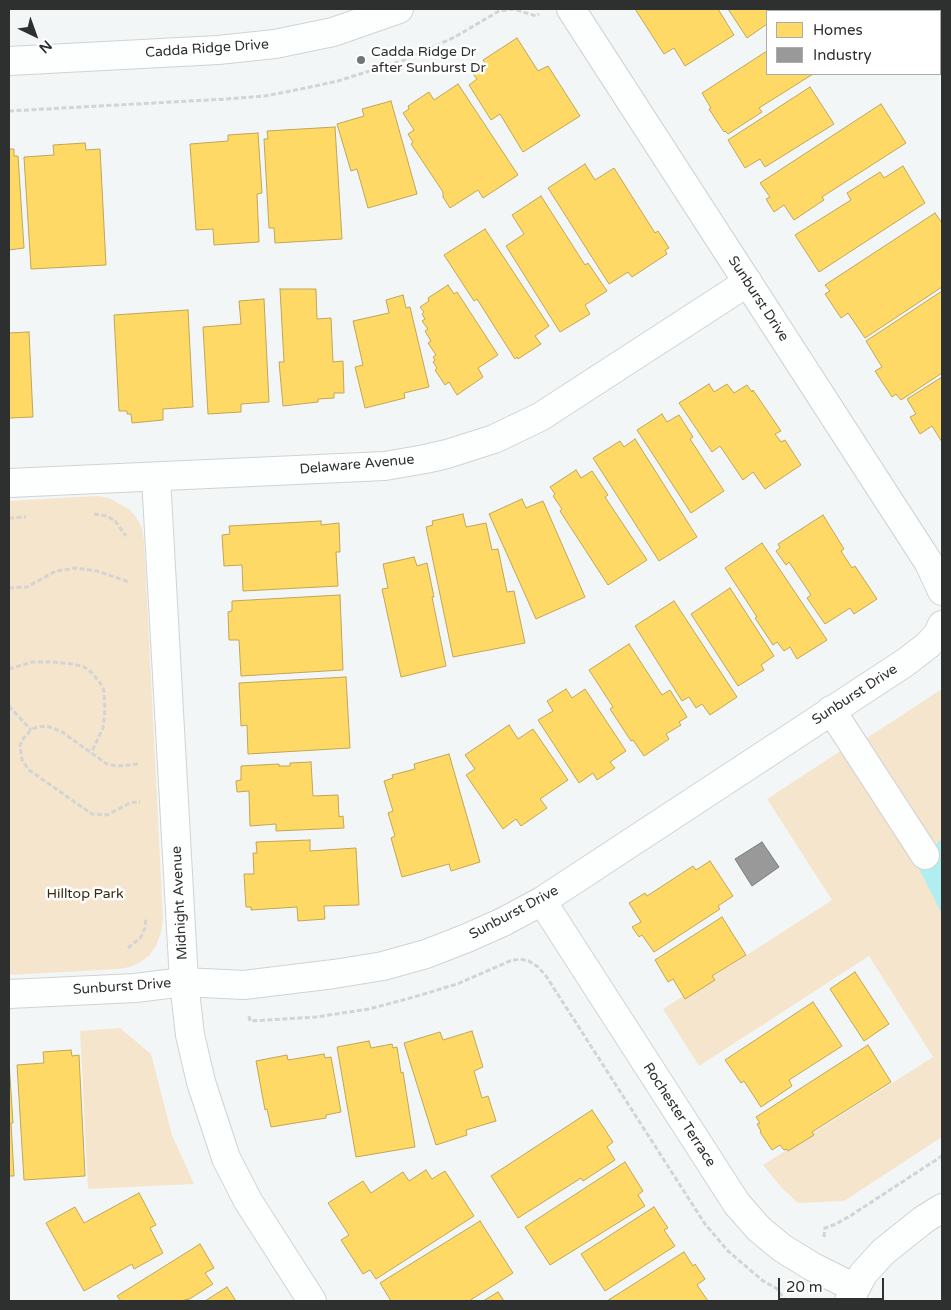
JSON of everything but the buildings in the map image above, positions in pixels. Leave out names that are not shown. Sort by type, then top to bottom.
[{"type":"street","name":"Cadda Ridge Drive","points":[[9,61],[247,48],[333,32],[399,9]]},
{"type":"street","name":"Sunburst Drive","points":[[572,9],[929,563],[942,591]]},
{"type":"street","name":"Delaware Avenue","points":[[9,483],[385,466],[426,460],[469,448],[540,418],[748,282]]},
{"type":"street","name":"Midnight Avenue","points":[[156,477],[184,982],[190,1035],[201,1082],[226,1158],[248,1201],[312,1301]]},
{"type":"street","name":"Sunburst Drive","points":[[9,994],[135,988],[184,982],[244,984],[334,974],[383,966],[426,954],[468,938],[542,901],[920,651],[933,639],[942,625]]},
{"type":"street","points":[[831,710],[925,854]]},
{"type":"street","name":"Rochester Terrace","points":[[542,901],[737,1204],[759,1229],[782,1248],[813,1267],[852,1295]]},
{"type":"street","points":[[852,1295],[863,1274],[882,1252],[922,1220],[942,1208]]},
{"type":"path","points":[[87,514],[107,516],[121,527],[127,538]]},
{"type":"path","points":[[9,518],[29,517]]},
{"type":"path","points":[[9,588],[27,587],[56,571],[76,568],[97,571],[129,582]]},
{"type":"path","points":[[129,572],[130,591]]},
{"type":"path","points":[[9,669],[32,662],[53,662],[74,664],[84,667],[91,672],[104,691],[105,710],[104,728],[91,753]]},
{"type":"path","points":[[9,706],[31,730]]},
{"type":"path","points":[[138,755],[138,764],[117,766],[107,764],[54,728],[42,726],[31,730],[22,740],[20,746],[20,753],[29,770],[92,814],[107,815],[130,803],[140,802],[139,793]]},
{"type":"path","points":[[128,948],[141,937],[145,928],[145,909]]},
{"type":"path","points":[[249,1013],[250,1021],[316,1017],[368,1009],[457,984],[510,961],[520,959],[529,962],[538,967],[546,976],[705,1224],[728,1251],[763,1281],[776,1288],[786,1301]]},
{"type":"path","points":[[824,1242],[825,1228],[850,1216],[942,1156]]},
{"type":"green space","name":"Hilltop Park","points":[[97,496],[109,498],[129,509],[142,528],[144,540],[163,918],[161,933],[156,946],[149,956],[130,967],[9,975],[9,501]]},
{"type":"green space","points":[[942,689],[942,1137],[844,1201],[798,1203],[781,1187],[763,1165],[933,1057],[869,956],[699,1066],[663,1009],[832,900],[767,799],[842,750],[844,753]]},
{"type":"green space","points":[[120,1028],[151,1054],[172,1135],[194,1184],[88,1189],[80,1031]]},
{"type":"water","points":[[942,838],[942,914],[915,861],[932,849]]},
{"type":"place","name":"Cadda Ridge Dr after Sunburst Dr","points":[[361,60]]}]
